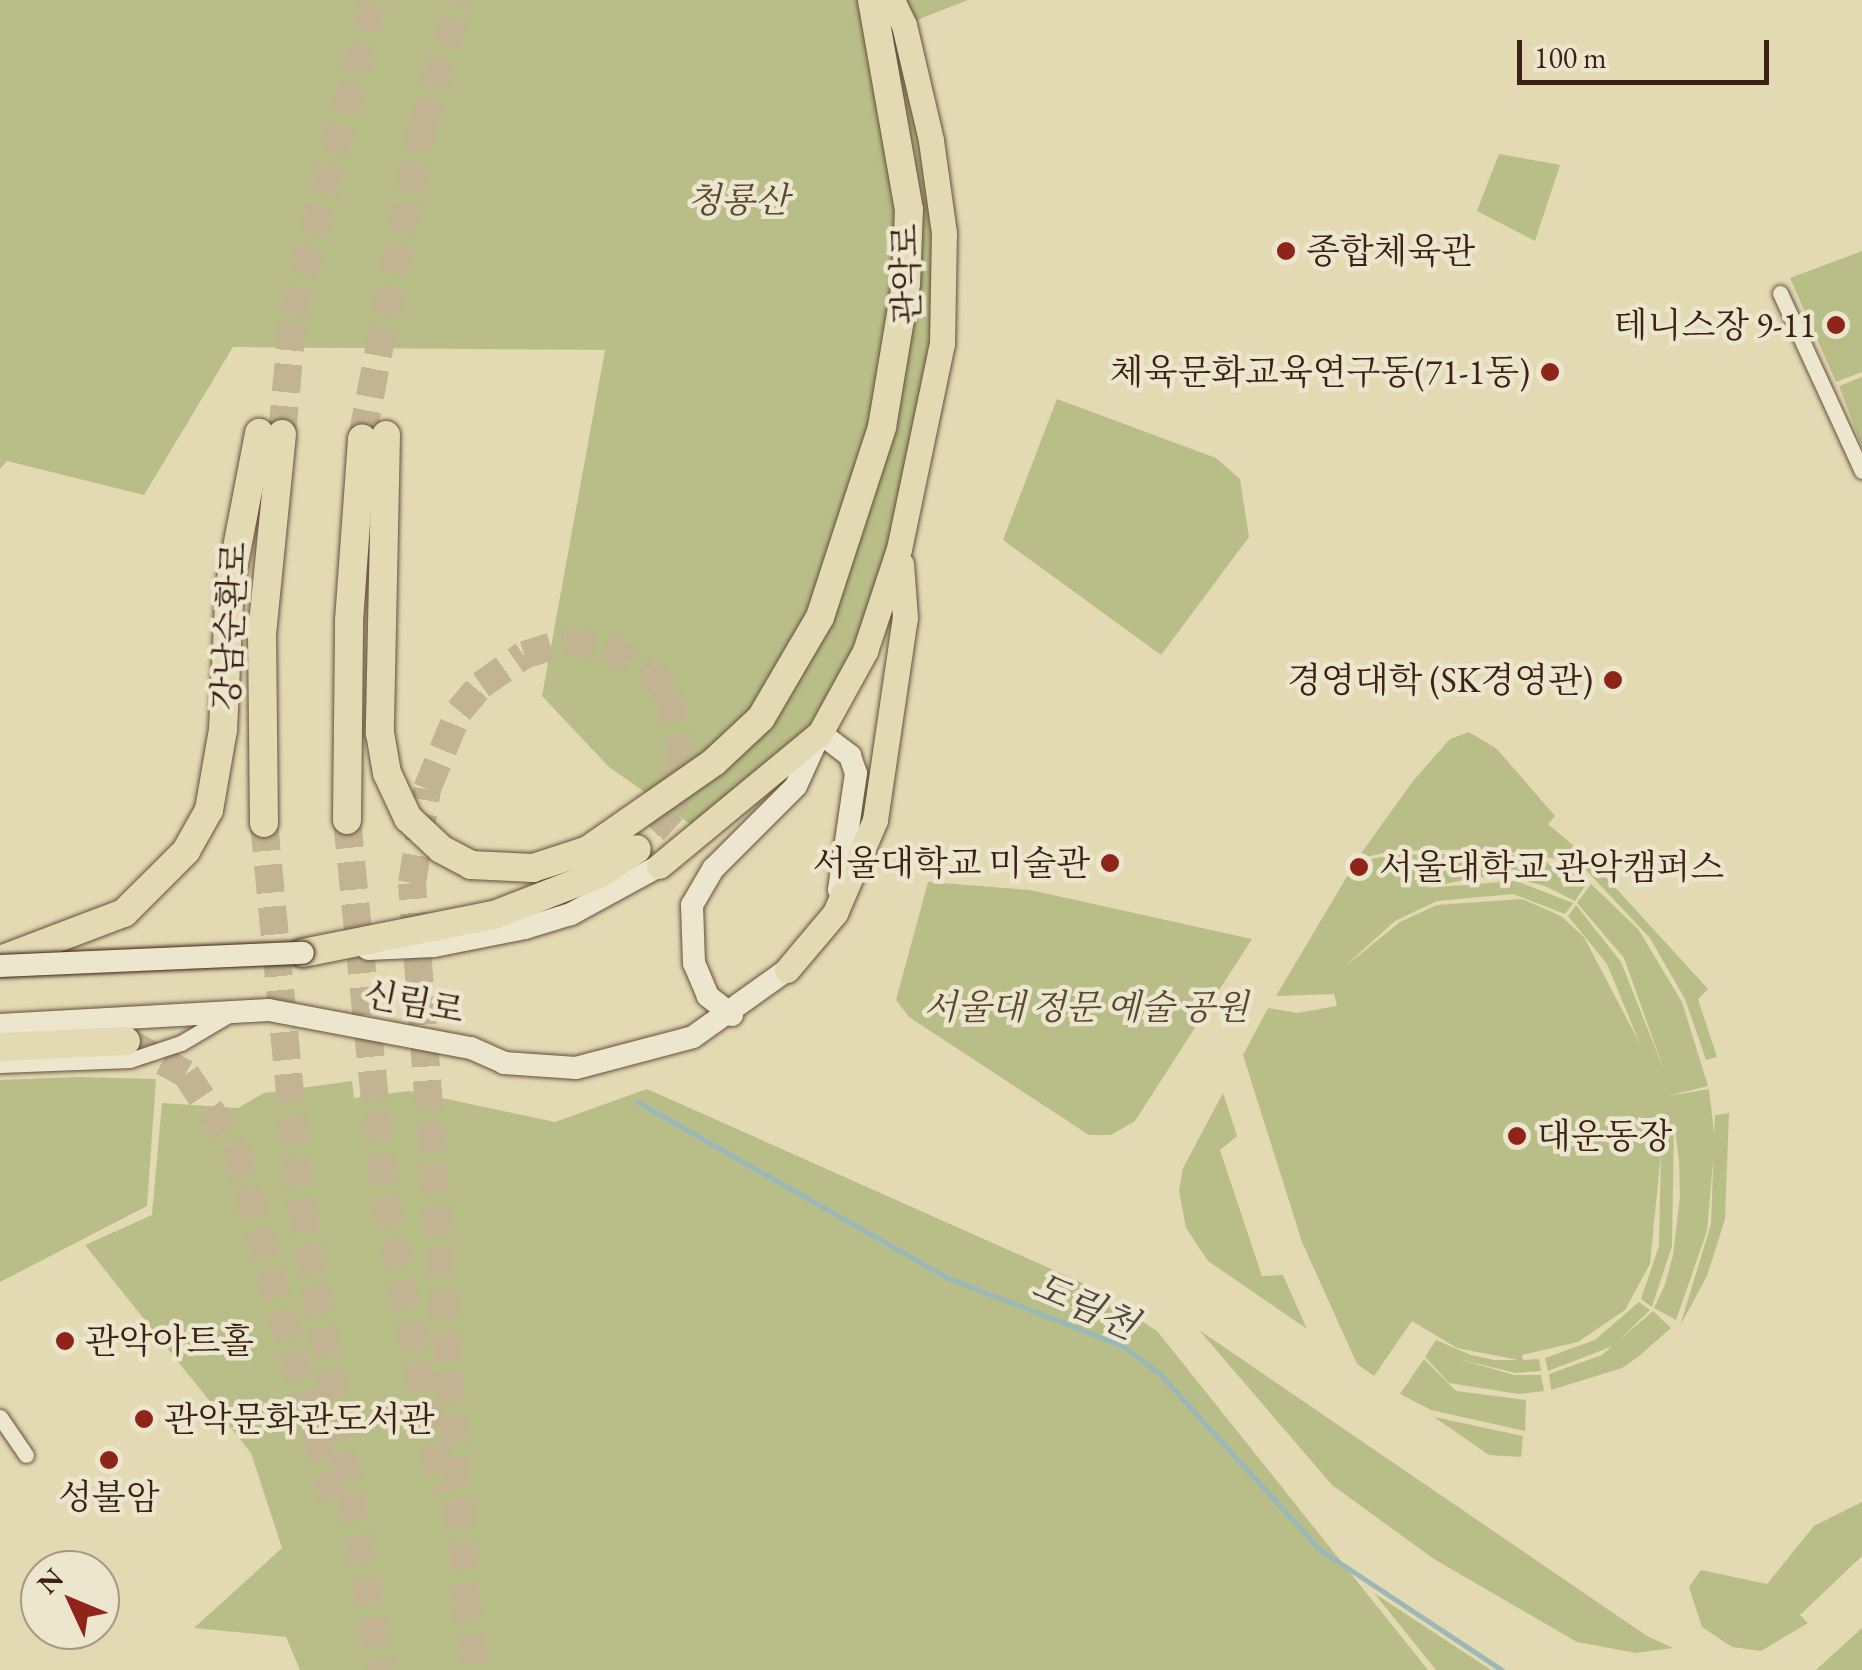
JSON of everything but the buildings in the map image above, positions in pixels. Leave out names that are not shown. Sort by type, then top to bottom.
[{"type":"highway","points":[[348,820],[348,638],[374,437],[380,733],[386,773],[408,818],[441,849],[471,865],[533,868],[588,850],[714,762],[761,718],[820,616],[882,427],[906,284],[909,210],[872,0]]},
{"type":"highway","name":"강남순환로","points":[[0,963],[124,913],[186,852],[209,810],[224,730],[230,584],[271,433],[262,634],[264,823]]},
{"type":"highway","points":[[303,952],[494,915],[648,858]]},
{"type":"highway","points":[[0,1047],[126,1041]]},
{"type":"main road","name":"관악로","points":[[648,858],[820,733],[865,651],[900,549],[942,344],[944,232],[931,140],[904,25],[892,0]]},
{"type":"main road","name":"관악로","points":[[787,970],[836,913],[875,820],[890,744],[905,618],[900,549]]},
{"type":"main road","points":[[732,1015],[708,996],[694,963],[692,905],[713,868],[796,786],[820,733],[850,756],[856,773],[836,913]]},
{"type":"main road","points":[[0,963],[303,952]]},
{"type":"main road","name":"신림로","points":[[0,1025],[269,1010],[551,1069],[638,1056],[732,1015],[787,970]]},
{"type":"street","points":[[1780,293],[1862,472]]},
{"type":"street","points":[[0,1065],[130,1060],[181,1044],[233,1013]]},
{"type":"street","points":[[0,1416],[26,1455]]},
{"type":"green space","name":"청룡산","points":[[0,0],[968,0],[904,25],[931,140],[942,344],[899,549],[842,696],[703,833],[609,767],[542,696],[605,350],[233,347],[144,495],[7,461],[0,469]]},
{"type":"green space","points":[[1499,154],[1560,165],[1535,241],[1477,211]]},
{"type":"green space","name":"테니스장 9-11","points":[[1862,251],[1862,372],[1836,382],[1790,278]]},
{"type":"green space","points":[[1862,377],[1862,447],[1839,386]]},
{"type":"green space","points":[[1057,399],[1216,458],[1240,479],[1249,537],[1161,655],[1003,540]]},
{"type":"green space","points":[[1469,732],[1497,749],[1555,816],[1548,824],[1587,857],[1572,861],[1489,849],[1393,851],[1357,859],[1413,781],[1450,739]]},
{"type":"green space","name":"대운동장","points":[[1502,853],[1565,866],[1585,886],[1575,901],[1545,886],[1514,878],[1479,877],[1425,888],[1516,881],[1573,903],[1565,914],[1513,894],[1437,901],[1395,921],[1343,968],[1400,922],[1437,905],[1522,899],[1561,916],[1584,937],[1640,1044],[1607,964],[1568,916],[1576,905],[1621,962],[1664,1070],[1624,958],[1577,903],[1591,884],[1638,929],[1682,1002],[1708,1086],[1668,1096],[1709,1089],[1715,1140],[1707,1231],[1676,1320],[1654,1308],[1673,1255],[1680,1196],[1674,1122],[1672,1246],[1652,1307],[1641,1299],[1659,1246],[1661,1152],[1650,1264],[1625,1310],[1578,1342],[1522,1355],[1523,1360],[1539,1359],[1541,1371],[1515,1373],[1455,1358],[1514,1375],[1541,1375],[1544,1391],[1519,1394],[1449,1383],[1425,1357],[1436,1340],[1471,1355],[1518,1360],[1457,1348],[1412,1321],[1374,1376],[1357,1364],[1302,1242],[1243,1055],[1268,1008],[1297,1013],[1337,1006],[1334,994],[1276,996],[1355,863],[1389,855]]},
{"type":"green space","points":[[1592,862],[1708,989],[1698,999],[1717,1057],[1706,1060],[1685,999],[1650,938],[1581,865]]},
{"type":"green space","name":"서울대 정문 예술 공원","points":[[928,882],[1030,890],[1252,939],[1135,1121],[1111,1135],[1089,1135],[909,1017],[896,1000]]},
{"type":"green space","points":[[156,1079],[147,1206],[0,1282],[0,1080]]},
{"type":"green space","points":[[352,1081],[354,1098],[409,1091],[555,1122],[647,1089],[1085,1284],[1157,1331],[1428,1670],[300,1670],[286,1637],[194,1628],[282,1548],[251,1453],[85,1245],[152,1215],[162,1103],[238,1108],[264,1093]]},
{"type":"green space","points":[[1223,1093],[1237,1136],[1220,1150],[1262,1276],[1283,1275],[1307,1329],[1208,1261],[1186,1228],[1179,1191],[1183,1168]]},
{"type":"green space","points":[[1729,1113],[1725,1219],[1707,1276],[1680,1326],[1711,1224],[1715,1115]]},
{"type":"green space","points":[[1639,1302],[1650,1310],[1613,1346],[1548,1371],[1545,1358],[1595,1340]]},
{"type":"green space","points":[[1653,1311],[1671,1328],[1639,1356],[1622,1368],[1551,1390],[1549,1374],[1602,1355]]},
{"type":"green space","points":[[1199,1330],[1647,1636],[1673,1648],[1636,1653],[1577,1642],[1434,1559],[1332,1485]]},
{"type":"green space","points":[[1424,1359],[1456,1391],[1526,1400],[1525,1431],[1431,1410],[1400,1394]]},
{"type":"green space","points":[[1434,1417],[1523,1436],[1521,1457],[1489,1455]]},
{"type":"green space","points":[[1862,1502],[1862,1556],[1800,1615],[1808,1623],[1761,1651],[1732,1647],[1702,1627],[1689,1587],[1701,1570],[1767,1584],[1814,1526]]},
{"type":"green space","points":[[1374,1593],[1491,1670],[1436,1670]]},
{"type":"green space","points":[[1862,1628],[1862,1670],[1816,1670]]},
{"type":"waterway","name":"도림천","points":[[638,1102],[948,1278],[1123,1346],[1160,1374],[1319,1549],[1502,1670]]},
{"type":"tunnel","points":[[282,434],[293,315],[373,0]]},
{"type":"tunnel","points":[[362,438],[422,126],[460,0]]},
{"type":"tunnel","points":[[467,1611],[412,883],[427,789],[459,711],[481,685],[524,655],[566,642],[606,645],[649,671],[668,694],[681,754],[672,810],[637,849]]},
{"type":"tunnel","points":[[347,820],[385,1198],[443,1492]]},
{"type":"tunnel","points":[[264,823],[301,1204],[381,1670]]},
{"type":"tunnel","points":[[126,1041],[186,1074],[236,1149],[337,1513]]},
{"type":"tunnel","points":[[464,1593],[477,1670]]},
{"type":"place","name":"종합체육관","points":[[1286,251]]},
{"type":"place","name":"테니스장 9-11","points":[[1836,325]]},
{"type":"place","name":"체육문화교육연구동(71-1동)","points":[[1550,372]]},
{"type":"place","name":"경영대학 (SK경영관)","points":[[1613,680]]},
{"type":"place","name":"서울대학교 미술관","points":[[1110,863]]},
{"type":"place","name":"서울대학교 관악캠퍼스","points":[[1359,867]]},
{"type":"place","name":"대운동장","points":[[1517,1136]]},
{"type":"place","name":"관악아트홀","points":[[65,1341]]},
{"type":"place","name":"관악문화관도서관","points":[[144,1419]]},
{"type":"place","name":"성불암","points":[[109,1460]]}]
